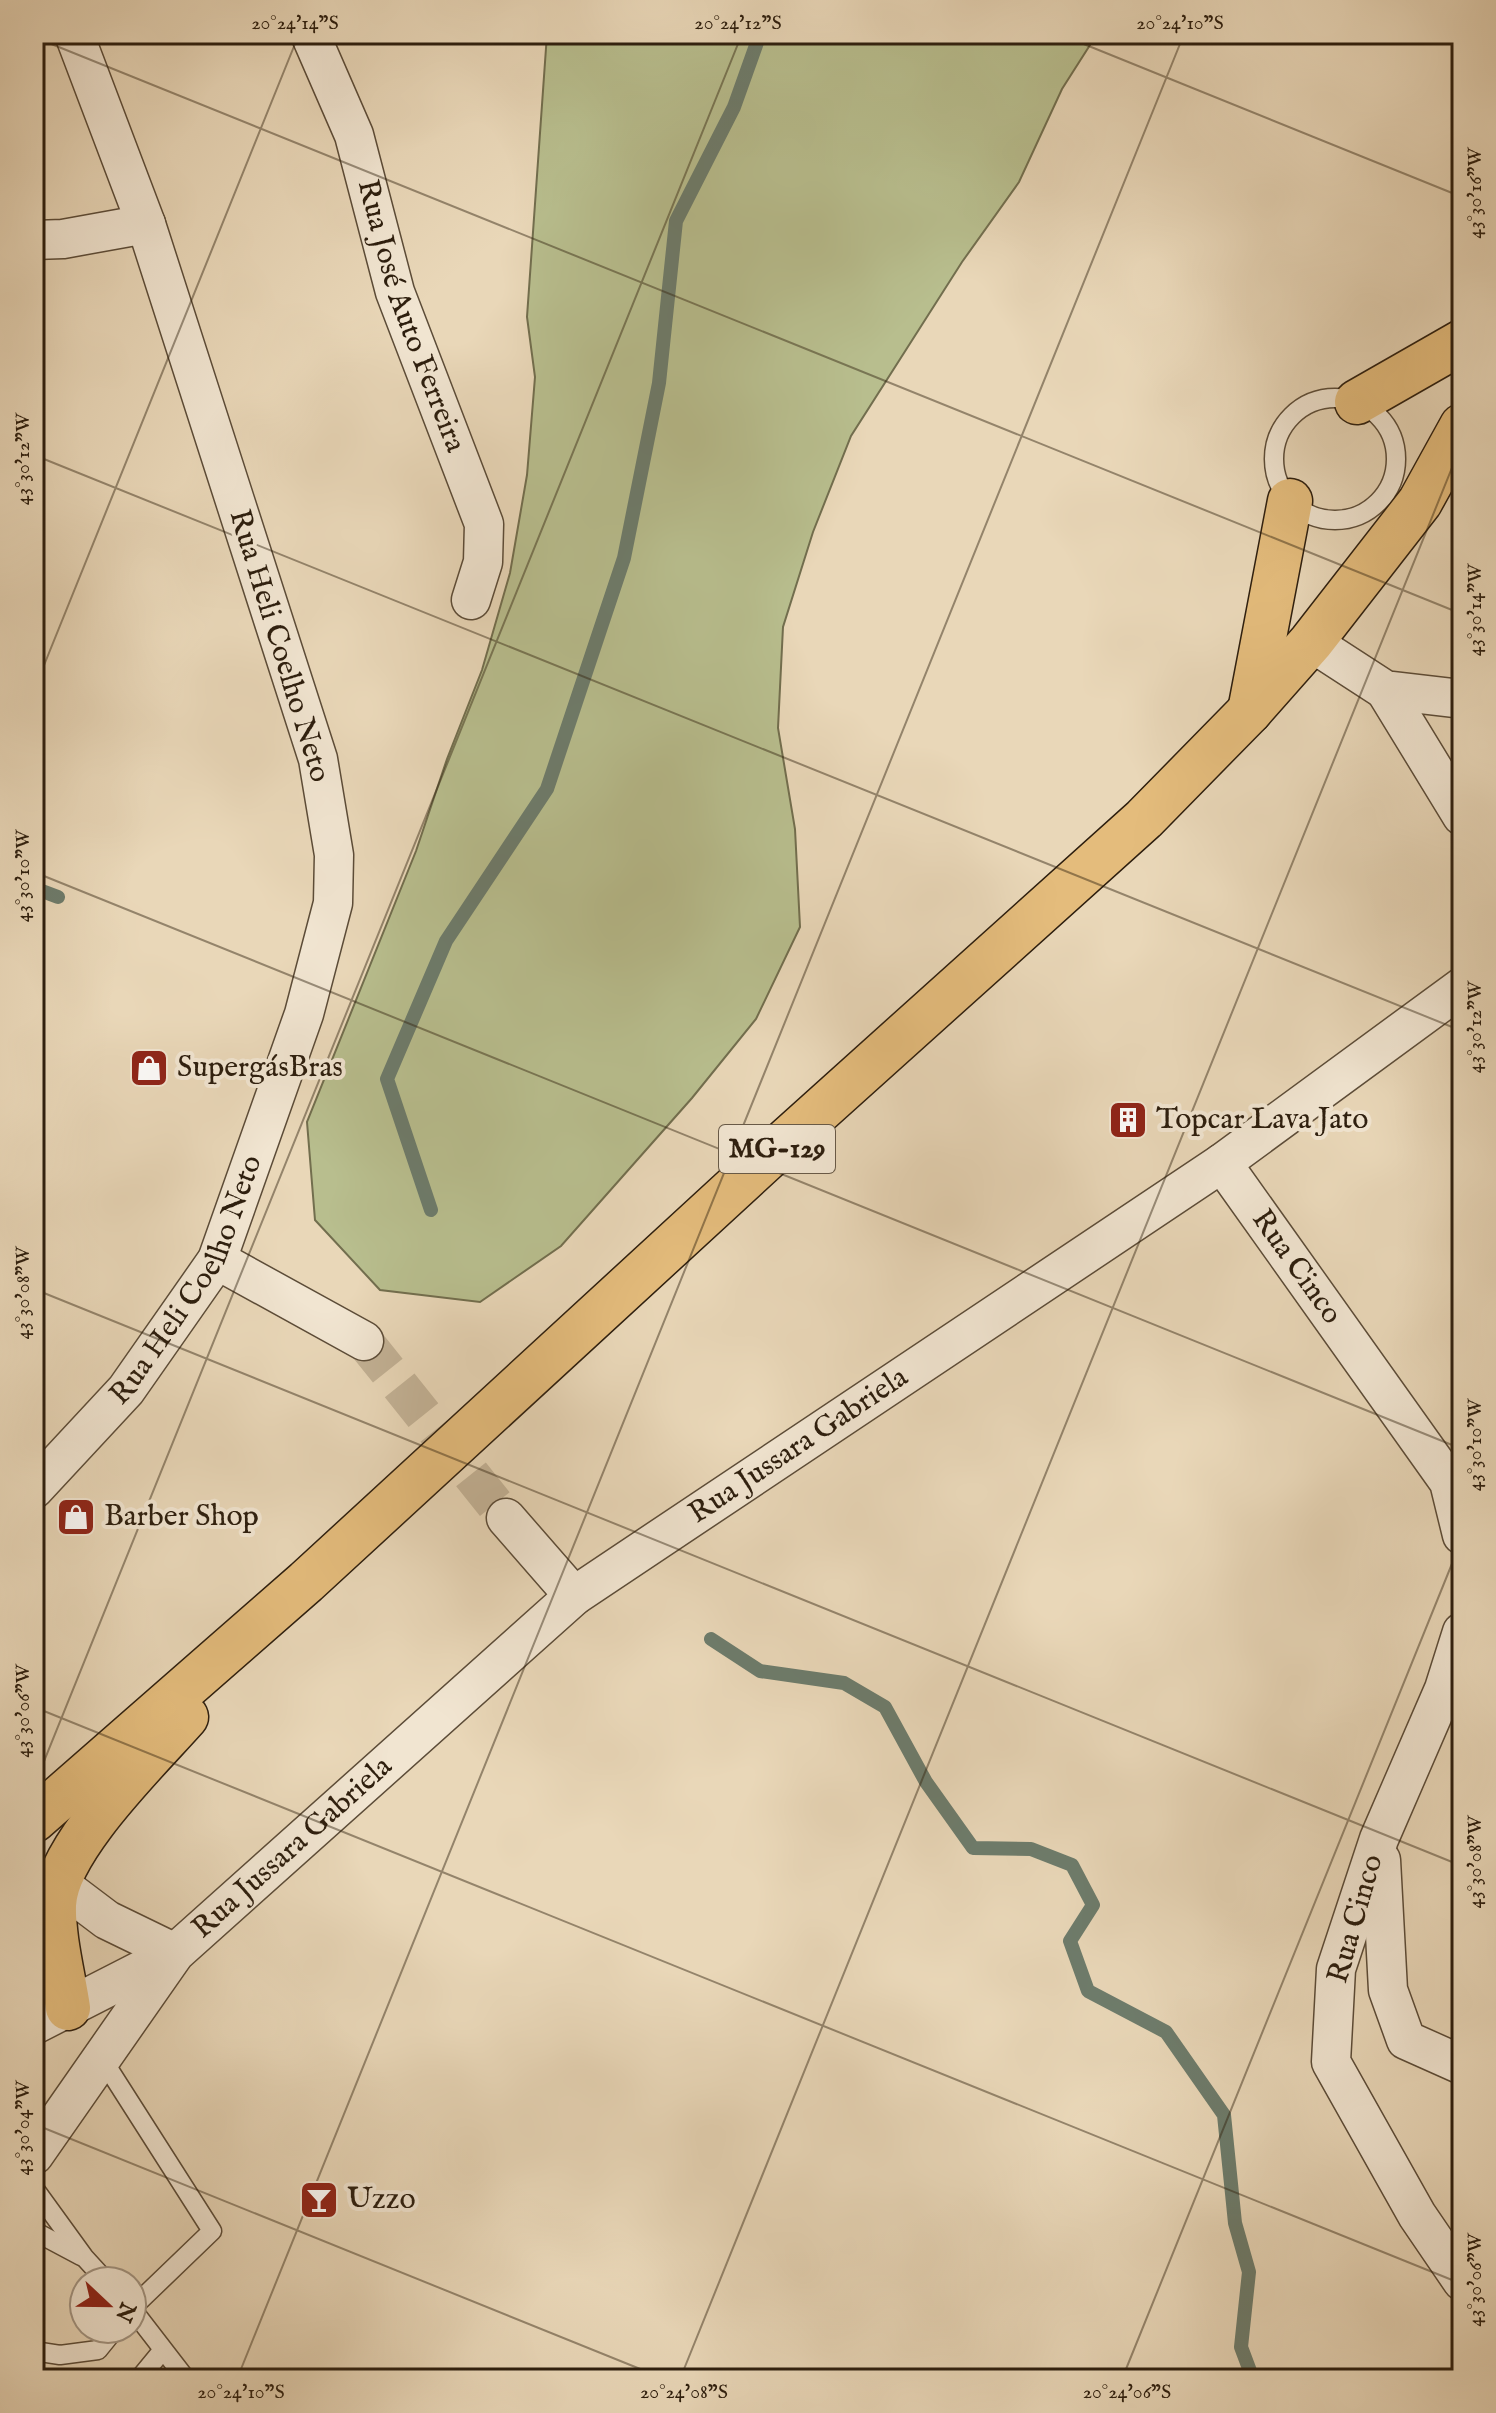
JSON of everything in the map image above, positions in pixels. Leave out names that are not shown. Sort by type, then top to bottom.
[{"type":"main road","points":[[1357,402],[1462,342]]},
{"type":"main road","name":"MG-129","points":[[34,1820],[306,1582],[767,1158],[1144,819],[1250,711],[1311,642],[1405,494],[1462,426]]},
{"type":"main road","points":[[1250,711],[1290,501]]},
{"type":"main road","points":[[51,2017],[54,1904],[58,1883],[69,1858],[88,1828],[306,1582]]},
{"type":"street","name":"Rua Heli Coelho Neto","points":[[34,1489],[126,1390],[217,1260],[304,1014],[333,903],[334,855],[318,759],[146,224],[74,34]]},
{"type":"street","name":"Rua José Auto Ferreira","points":[[310,34],[354,135],[395,292],[484,524],[483,562],[471,600]]},
{"type":"street","points":[[34,240],[63,239],[146,224]]},
{"type":"street","points":[[1311,642],[1385,690],[1462,816]]},
{"type":"street","points":[[1385,690],[1462,699]]},
{"type":"street","name":"Rua Jussara Gabriela","points":[[34,2155],[175,1953],[574,1596],[1222,1163],[1462,987]]},
{"type":"street","name":"Rua Cinco","points":[[1222,1163],[1449,1482],[1462,1535]]},
{"type":"street","points":[[217,1260],[364,1341]]},
{"type":"street","points":[[506,1518],[574,1596]]},
{"type":"street","name":"Rua Cinco","points":[[1462,1632],[1444,1689],[1379,1839],[1336,1969],[1331,2062],[1417,2215],[1462,2281]]},
{"type":"street","points":[[1379,1839],[1388,1990],[1406,2040],[1462,2065]]},
{"type":"street","name":"Rua Jussara Gabriela","points":[[58,1883],[107,1920],[175,1953]]},
{"type":"street","name":"Rua Jussara Gabriela","points":[[51,2017],[175,1953]]},
{"type":"lane","points":[[1336,398],[1357,402],[1375,412],[1388,428],[1405,494],[1378,502],[1363,514],[1344,520],[1324,519],[1306,513],[1290,501],[1280,485],[1275,465],[1276,446],[1284,427],[1297,411],[1316,401],[1336,398]]},
{"type":"lane","points":[[101,2057],[212,2231],[148,2293]]},
{"type":"lane","points":[[34,2188],[91,2265]]},
{"type":"lane","points":[[34,2231],[84,2257]]},
{"type":"lane","points":[[148,2331],[186,2379]]},
{"type":"lane","points":[[34,2351],[60,2355],[98,2350],[102,2345]]},
{"type":"lane","points":[[139,2379],[162,2351]]},
{"type":"green space","points":[[547,34],[1097,34],[1062,89],[1019,182],[962,262],[851,436],[813,532],[783,627],[778,728],[795,829],[800,927],[756,1019],[692,1098],[561,1246],[480,1302],[380,1290],[315,1220],[307,1122],[416,851],[482,670],[510,573],[527,475],[535,377],[527,317]]},
{"type":"waterway","points":[[431,1210],[387,1079],[446,941],[547,789],[624,558],[659,383],[676,221],[734,107],[760,34]]},
{"type":"waterway","points":[[34,888],[58,897]]},
{"type":"waterway","points":[[711,1639],[760,1671],[844,1683],[885,1707],[926,1782],[973,1848],[1031,1849],[1072,1865],[1093,1905],[1070,1941],[1088,1991],[1166,2032],[1224,2115],[1235,2223],[1249,2272],[1241,2347],[1253,2379]]},
{"type":"tunnel","points":[[364,1341],[506,1518]]},
{"type":"place","name":"SupergásBras","points":[[149,1068]]},
{"type":"place","name":"Topcar Lava Jato","points":[[1128,1120]]},
{"type":"place","name":"Barber Shop","points":[[76,1517]]},
{"type":"place","name":"Uzzo","points":[[319,2200]]}]
